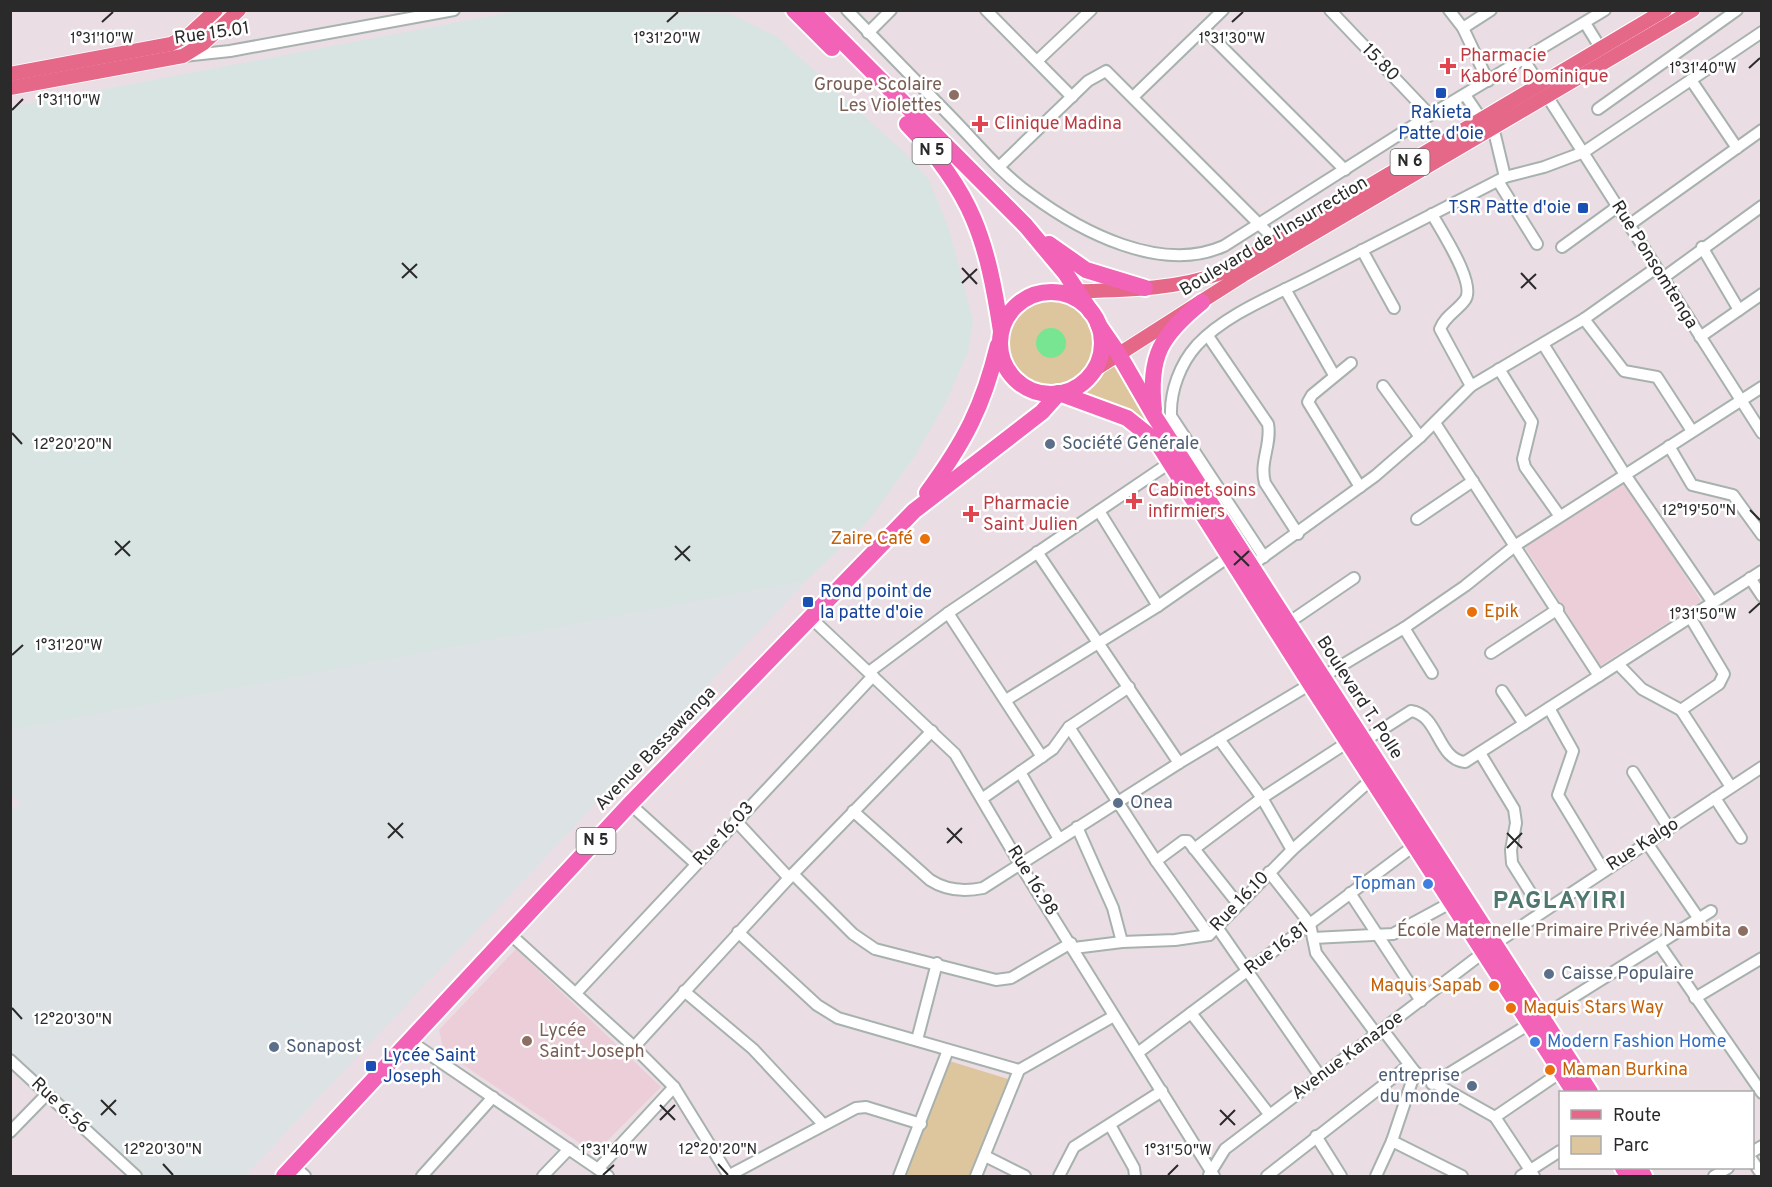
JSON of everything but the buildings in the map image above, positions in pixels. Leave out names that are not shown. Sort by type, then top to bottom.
[{"type":"highway","name":"N 5","points":[[794,10],[924,141],[958,185],[982,239],[995,291],[1004,363],[1015,379],[1037,392],[1059,393],[1077,387],[1094,370],[1101,351],[1094,318],[1078,291],[1026,226],[811,10]]},
{"type":"highway","name":"N 5","points":[[1026,226],[1086,270],[1145,288]]},
{"type":"highway","name":"N 5","points":[[1066,274],[1086,270]]},
{"type":"highway","name":"N 5","points":[[1001,335],[1005,319],[1018,304],[1035,294],[1055,292]]},
{"type":"highway","points":[[1055,292],[1075,298],[1094,318]]},
{"type":"highway","name":"N 6","points":[[1155,417],[1153,383],[1162,345],[1176,323],[1202,302]]},
{"type":"highway","name":"Boulevard T. Polle","points":[[1094,318],[1118,353],[1155,417],[1258,561],[1317,682]]},
{"type":"highway","name":"Avenue Bassawanga","points":[[914,511],[952,458],[974,420],[988,386],[1001,335]]},
{"type":"highway","name":"Avenue Bassawanga","points":[[294,1173],[410,1041],[630,804],[810,617],[914,511],[1042,412],[1059,393]]},
{"type":"highway","name":"Boulevard T. Polle","points":[[1059,393],[1127,418],[1150,434],[1317,682],[1537,1020],[1589,1091]]},
{"type":"highway","name":"Boulevard T. Polle","points":[[1356,742],[1372,779],[1452,902],[1490,948]]},
{"type":"highway","name":"Boulevard T. Polle","points":[[1537,1020],[1561,1072],[1573,1091]]},
{"type":"main road","points":[[183,56],[218,31],[239,10]]},
{"type":"main road","name":"Boulevard de l'Insurrection","points":[[1543,91],[1600,49],[1665,10]]},
{"type":"main road","name":"Boulevard de l'Insurrection","points":[[1094,370],[1202,302],[1280,246],[1543,91],[1693,10]]},
{"type":"main road","name":"Rue 15.01","points":[[10,74],[166,45],[190,34],[207,14]]},
{"type":"main road","name":"Rue 15.01","points":[[10,88],[183,56]]},
{"type":"main road","name":"Boulevard de l'Insurrection","points":[[1055,292],[1145,288],[1202,280],[1280,246]]},
{"type":"street","name":"Rue 15.01","points":[[183,56],[230,51],[454,10]]},
{"type":"street","points":[[847,10],[999,167],[1030,194],[1049,207],[1131,248],[1165,255],[1208,254],[1258,226],[1430,115],[1605,10]]},
{"type":"street","points":[[868,33],[891,10]]},
{"type":"street","points":[[986,10],[1072,97]]},
{"type":"street","points":[[1037,61],[1091,10]]},
{"type":"street","points":[[1133,97],[1223,10]]},
{"type":"street","name":"15.80","points":[[1330,10],[1430,115]]},
{"type":"street","points":[[1449,10],[1463,27],[1488,81]]},
{"type":"street","points":[[1463,27],[1491,10]]},
{"type":"street","points":[[1598,109],[1737,10]]},
{"type":"street","points":[[1585,23],[1600,49]]},
{"type":"street","points":[[1204,29],[1345,170]]},
{"type":"street","points":[[1656,268],[1584,319],[1471,386],[1420,437],[1360,488],[1258,561],[1171,416],[1170,402],[1186,358],[1208,336],[1249,308],[1501,179],[1544,167],[1584,152],[1761,32]]},
{"type":"street","name":"Rue Ponsomtenga","points":[[1524,60],[1761,433]]},
{"type":"street","points":[[999,167],[1072,97],[1103,71],[1113,76],[1280,246]]},
{"type":"street","points":[[1691,80],[1737,148]]},
{"type":"street","points":[[1465,95],[1487,124],[1501,179],[1537,244]]},
{"type":"street","points":[[1629,225],[1761,130]]},
{"type":"street","points":[[1663,278],[1761,206]]},
{"type":"street","points":[[1562,246],[1617,207]]},
{"type":"street","points":[[1432,214],[1469,284],[1465,300],[1443,321],[1440,329],[1471,386]]},
{"type":"street","points":[[1702,248],[1739,310]]},
{"type":"street","points":[[1362,250],[1394,308]]},
{"type":"street","points":[[1285,290],[1335,375]]},
{"type":"street","points":[[1700,337],[1761,294]]},
{"type":"street","points":[[1584,319],[1624,371],[1657,377],[1692,431]]},
{"type":"street","points":[[1208,336],[1268,424],[1263,474],[1265,483],[1298,534]]},
{"type":"street","points":[[1543,344],[1624,473],[1713,603]]},
{"type":"street","points":[[1351,363],[1312,395],[1308,402],[1360,488]]},
{"type":"street","points":[[1499,369],[1532,422],[1524,459],[1525,467],[1559,515]]},
{"type":"street","points":[[1383,386],[1420,437]]},
{"type":"street","points":[[853,811],[940,887],[966,892],[983,888],[1021,866],[1077,827],[1118,804],[1179,763],[1404,628],[1465,586],[1516,545],[1559,515],[1761,387]]},
{"type":"street","points":[[1435,423],[1558,609],[1599,676]]},
{"type":"street","points":[[1669,446],[1692,485],[1733,495],[1761,536]]},
{"type":"street","name":"Rue 16.03","points":[[576,993],[871,674],[948,613],[1171,462]]},
{"type":"street","points":[[1417,519],[1473,481]]},
{"type":"street","points":[[1099,511],[1158,606]]},
{"type":"street","points":[[1037,552],[1179,763]]},
{"type":"street","points":[[1006,700],[1158,606],[1230,556]]},
{"type":"street","points":[[1194,849],[1262,798],[1411,711],[1419,712],[1426,717],[1456,762],[1465,762],[1761,571]]},
{"type":"street","points":[[1288,623],[1354,578]]},
{"type":"street","points":[[1750,578],[1761,596]]},
{"type":"street","points":[[1491,653],[1558,609]]},
{"type":"street","points":[[948,613],[1042,758]]},
{"type":"street","name":"Rue 16.98","points":[[810,617],[955,754],[1021,866],[1114,1016],[1139,1052],[1211,1175]]},
{"type":"street","points":[[1681,710],[1719,684],[1724,674],[1690,617]]},
{"type":"street","points":[[1404,628],[1432,673]]},
{"type":"street","points":[[1618,664],[1642,688],[1681,710],[1731,787]]},
{"type":"street","points":[[983,798],[1053,749],[1069,727],[1129,687]]},
{"type":"street","points":[[1502,691],[1524,724]]},
{"type":"street","points":[[1549,708],[1573,751],[1558,788],[1558,795],[1604,871]]},
{"type":"street","points":[[1069,727],[1156,861],[1213,931],[1249,970],[1320,1076]]},
{"type":"street","points":[[634,1047],[738,932],[932,732]]},
{"type":"street","points":[[1219,739],[1262,798],[1292,850]]},
{"type":"street","points":[[1480,753],[1514,809],[1516,823],[1511,850],[1512,863],[1542,911]]},
{"type":"street","name":"Rue Kalgo","points":[[1490,948],[1542,911],[1761,767]]},
{"type":"street","points":[[1020,772],[1059,839]]},
{"type":"street","points":[[1632,772],[1669,828]]},
{"type":"street","name":"Rue 16.10","points":[[736,821],[791,876],[863,942],[875,949],[937,963],[996,980],[1011,978],[1072,945],[1175,940],[1213,931],[1292,850],[1372,779]]},
{"type":"street","points":[[1715,798],[1741,838]]},
{"type":"street","points":[[630,804],[696,864]]},
{"type":"street","points":[[1077,827],[1113,908],[1122,942]]},
{"type":"street","points":[[1156,861],[1185,840],[1238,904]]},
{"type":"street","points":[[1647,843],[1699,919]]},
{"type":"street","name":"Rue 16.81","points":[[1139,1052],[1415,845]]},
{"type":"street","points":[[1269,872],[1310,924],[1316,953],[1412,1069],[1432,1084],[1495,1117],[1528,1175],[1559,1152]]},
{"type":"street","points":[[1350,893],[1421,1001]]},
{"type":"street","points":[[1313,938],[1379,936],[1408,928],[1452,902]]},
{"type":"street","points":[[1432,1084],[1712,911]]},
{"type":"street","points":[[738,932],[827,1013],[1019,1070]]},
{"type":"street","points":[[510,934],[634,1047],[674,1088],[729,1176],[846,1112],[866,1107],[921,1124]]},
{"type":"street","points":[[1659,944],[1761,1093]]},
{"type":"street","name":"Avenue Kanazoe","points":[[1211,1175],[1225,1149],[1490,948]]},
{"type":"street","points":[[1695,998],[1761,958]]},
{"type":"street","points":[[917,1040],[937,963]]},
{"type":"street","points":[[684,991],[753,1049],[823,1124]]},
{"type":"street","points":[[1191,1013],[1269,1114]]},
{"type":"street","points":[[976,1176],[1019,1070],[1114,1016]]},
{"type":"street","points":[[410,1041],[608,1176]]},
{"type":"street","points":[[899,1176],[948,1050]]},
{"type":"street","name":"Rue 6.56","points":[[12,1064],[136,1176]]},
{"type":"street","points":[[1267,1176],[1316,1136],[1412,1069]]},
{"type":"street","points":[[1376,1176],[1392,1141],[1412,1069]]},
{"type":"street","points":[[1495,1117],[1561,1072]]},
{"type":"street","points":[[598,1169],[674,1088]]},
{"type":"street","points":[[1059,1176],[1074,1147],[1162,1091]]},
{"type":"street","points":[[10,1132],[47,1094]]},
{"type":"street","points":[[422,1176],[493,1097]]},
{"type":"street","points":[[1110,1125],[1134,1168],[1135,1176]]},
{"type":"street","points":[[1316,1136],[1341,1176]]},
{"type":"street","points":[[1392,1141],[1457,1176]]},
{"type":"street","points":[[543,1176],[569,1149]]},
{"type":"street","points":[[984,1156],[1025,1176]]},
{"type":"shaded area","points":[[517,11],[729,13],[776,36],[907,155],[929,180],[949,229],[973,320],[968,352],[945,404],[915,456],[869,520],[812,575],[802,581],[11,730],[11,107]]},
{"type":"shaded area","points":[[1051,328],[1057,329],[1065,337],[1065,349],[1057,357],[1051,358],[1045,357],[1037,349],[1036,343],[1037,337],[1045,329]]},
{"type":"shaded area","points":[[1624,479],[1701,601],[1600,666],[1525,547]]},
{"type":"shaded area","points":[[812,575],[245,1176],[141,1176],[11,1051],[10,811],[21,804],[11,794],[11,730],[802,581]]},
{"type":"shaded area","name":"Lycée Saint-Joseph","points":[[516,949],[661,1087],[595,1153],[444,1052],[439,1030]]},
{"type":"green space","points":[[1051,297],[1068,301],[1083,311],[1093,326],[1097,343],[1093,360],[1083,375],[1068,385],[1051,389],[1034,385],[1019,375],[1009,360],[1005,343],[1009,326],[1019,311],[1034,301]]},
{"type":"green space","points":[[1113,366],[1118,370],[1151,425],[1120,407],[1075,394],[1107,367]]},
{"type":"green space","points":[[943,1059],[1008,1079],[970,1176],[894,1176]]},
{"type":"place","name":"Pharmacie Kaboré Dominique","points":[[1448,66]]},
{"type":"place","name":"Rakieta Patte d'oie","points":[[1441,93]]},
{"type":"place","name":"Groupe Scolaire Les Violettes","points":[[954,95]]},
{"type":"place","name":"Clinique Madina","points":[[980,124]]},
{"type":"place","name":"TSR Patte d'oie","points":[[1583,208]]},
{"type":"place","name":"Société Générale","points":[[1050,444]]},
{"type":"place","name":"Cabinet soins infirmiers","points":[[1134,501]]},
{"type":"place","name":"Pharmacie Saint Julien","points":[[971,514]]},
{"type":"place","name":"Zaire Café","points":[[925,539]]},
{"type":"place","name":"Rond point de la patte d'oie","points":[[808,602]]},
{"type":"place","name":"Epik","points":[[1472,612]]},
{"type":"place","name":"Onea","points":[[1118,803]]},
{"type":"place","name":"Topman","points":[[1428,884]]},
{"type":"place","name":"École Maternelle Primaire Privée Nambita","points":[[1743,931]]},
{"type":"place","name":"Caisse Populaire","points":[[1549,974]]},
{"type":"place","name":"Maquis Sapab","points":[[1494,986]]},
{"type":"place","name":"Maquis Stars Way","points":[[1511,1008]]},
{"type":"place","name":"Lycée Saint-Joseph","points":[[527,1041]]},
{"type":"place","name":"Modern Fashion Home","points":[[1535,1042]]},
{"type":"place","name":"Sonapost","points":[[274,1047]]},
{"type":"place","name":"Lycée Saint Joseph","points":[[371,1066]]},
{"type":"place","name":"Maman Burkina","points":[[1550,1070]]},
{"type":"place","name":"entreprise du monde","points":[[1472,1086]]},
{"type":"district","name":"PAGLAYIRI","points":[[1560,902]]}]
